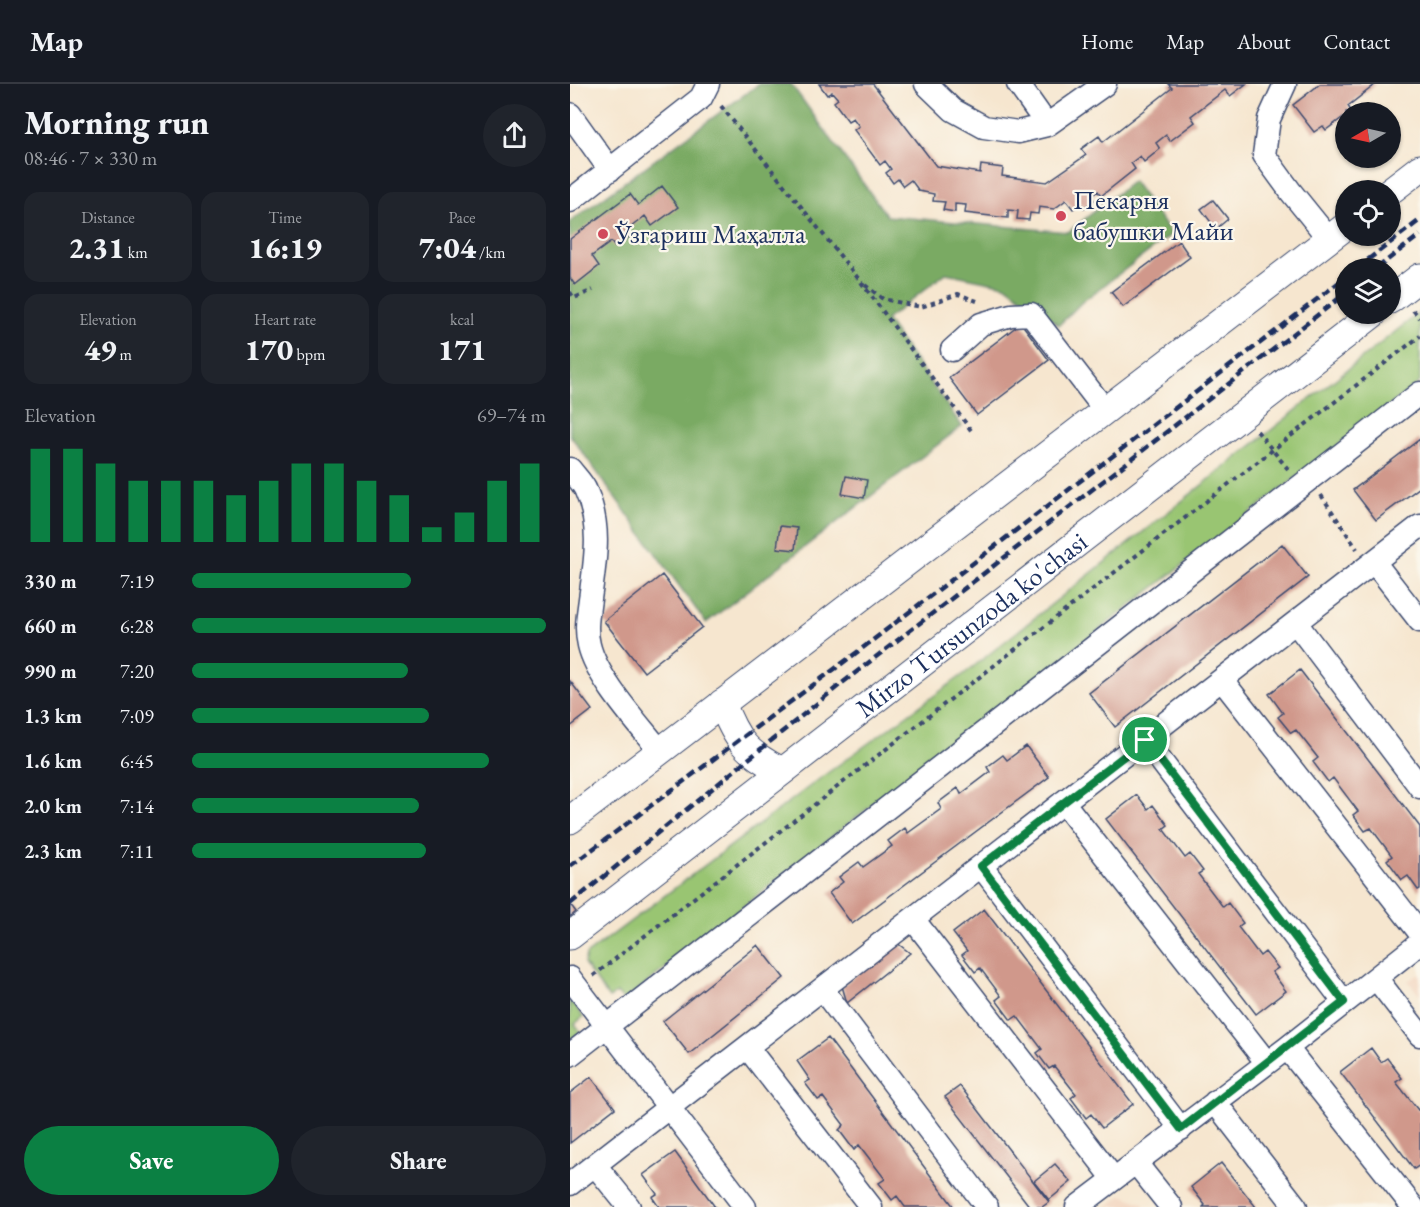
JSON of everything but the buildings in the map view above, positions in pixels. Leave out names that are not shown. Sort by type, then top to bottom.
[{"type":"main road","points":[[1401,183],[1420,168]]},
{"type":"main road","points":[[570,820],[1335,234]]},
{"type":"main road","points":[[1401,292],[1420,277]]},
{"type":"main road","name":"Mirzo Tursunzoda ko'chasi","points":[[570,936],[1359,324]]},
{"type":"main road","points":[[722,703],[730,725],[743,746],[763,762],[782,771]]},
{"type":"street","points":[[926,84],[953,110],[984,127],[1018,132],[1047,125],[1105,84]]},
{"type":"street","points":[[1018,84],[1047,125]]},
{"type":"street","points":[[1285,84],[1269,118],[1264,155],[1291,192],[1335,230]]},
{"type":"street","points":[[570,201],[702,98],[707,86]]},
{"type":"street","points":[[570,114],[610,170]]},
{"type":"street","points":[[952,350],[981,324],[1011,315],[1031,314],[1105,410]]},
{"type":"street","points":[[570,1055],[1420,393]]},
{"type":"street","points":[[570,469],[586,489],[595,518],[597,538],[586,630],[594,663],[624,706],[660,751]]},
{"type":"street","points":[[570,1184],[1420,526]]},
{"type":"street","points":[[1374,562],[1420,621]]},
{"type":"street","points":[[1296,623],[1420,787]]},
{"type":"street","points":[[1222,680],[1420,933]]},
{"type":"street","points":[[1145,740],[1344,1002]]},
{"type":"street","points":[[1063,802],[1266,1063]]},
{"type":"street","points":[[981,866],[1181,1129]]},
{"type":"street","points":[[913,919],[1114,1179]]},
{"type":"street","points":[[1077,1207],[1287,1048],[1420,943]]},
{"type":"street","points":[[1376,978],[1420,1035]]},
{"type":"street","points":[[574,982],[745,1207]]},
{"type":"street","points":[[822,989],[987,1207]]},
{"type":"street","points":[[747,1047],[871,1207]]},
{"type":"street","points":[[1287,1048],[1413,1207]]},
{"type":"street","points":[[1215,1102],[1296,1207]]},
{"type":"street","points":[[1136,1163],[1171,1207]]},
{"type":"street","points":[[595,1165],[628,1207]]},
{"type":"path","points":[[707,86],[861,282],[974,433]]},
{"type":"path","points":[[861,282],[883,299],[921,307],[958,294],[1011,315]]},
{"type":"path","points":[[570,292],[574,298],[593,290]]},
{"type":"path","points":[[574,982],[1420,336]]},
{"type":"shaded area","points":[[1420,973],[1420,996],[1408,981]]},
{"type":"shaded area","points":[[1122,1195],[1142,1203],[1145,1207],[1106,1207]]},
{"type":"green space","points":[[759,84],[791,84],[887,216],[1068,232],[1133,181],[1172,234],[1082,302],[1059,325],[1005,285],[946,273],[886,320],[962,426],[706,623],[570,435],[570,222]]},
{"type":"green space","points":[[1420,312],[1420,382],[850,822],[624,1001],[617,993],[609,998],[584,964],[586,955],[826,774],[964,674]]},
{"type":"green space","points":[[570,999],[583,1017],[575,1024],[581,1032],[570,1040]]},
{"type":"railway","points":[[1370,258],[1420,220]]},
{"type":"railway","points":[[1390,258],[1420,235]]},
{"type":"railway","points":[[570,866],[856,653],[1335,285]]},
{"type":"railway","points":[[570,904],[841,684],[1335,302]]},
{"type":"place","name":"Пекарня бабушки Майи","points":[[1061,216]]},
{"type":"place","name":"Ўзгариш Маҳалла","points":[[603,234]]},
{"type":"route","points":[[1145,740],[1344,1002],[1181,1129],[981,866],[1145,740]]}]
